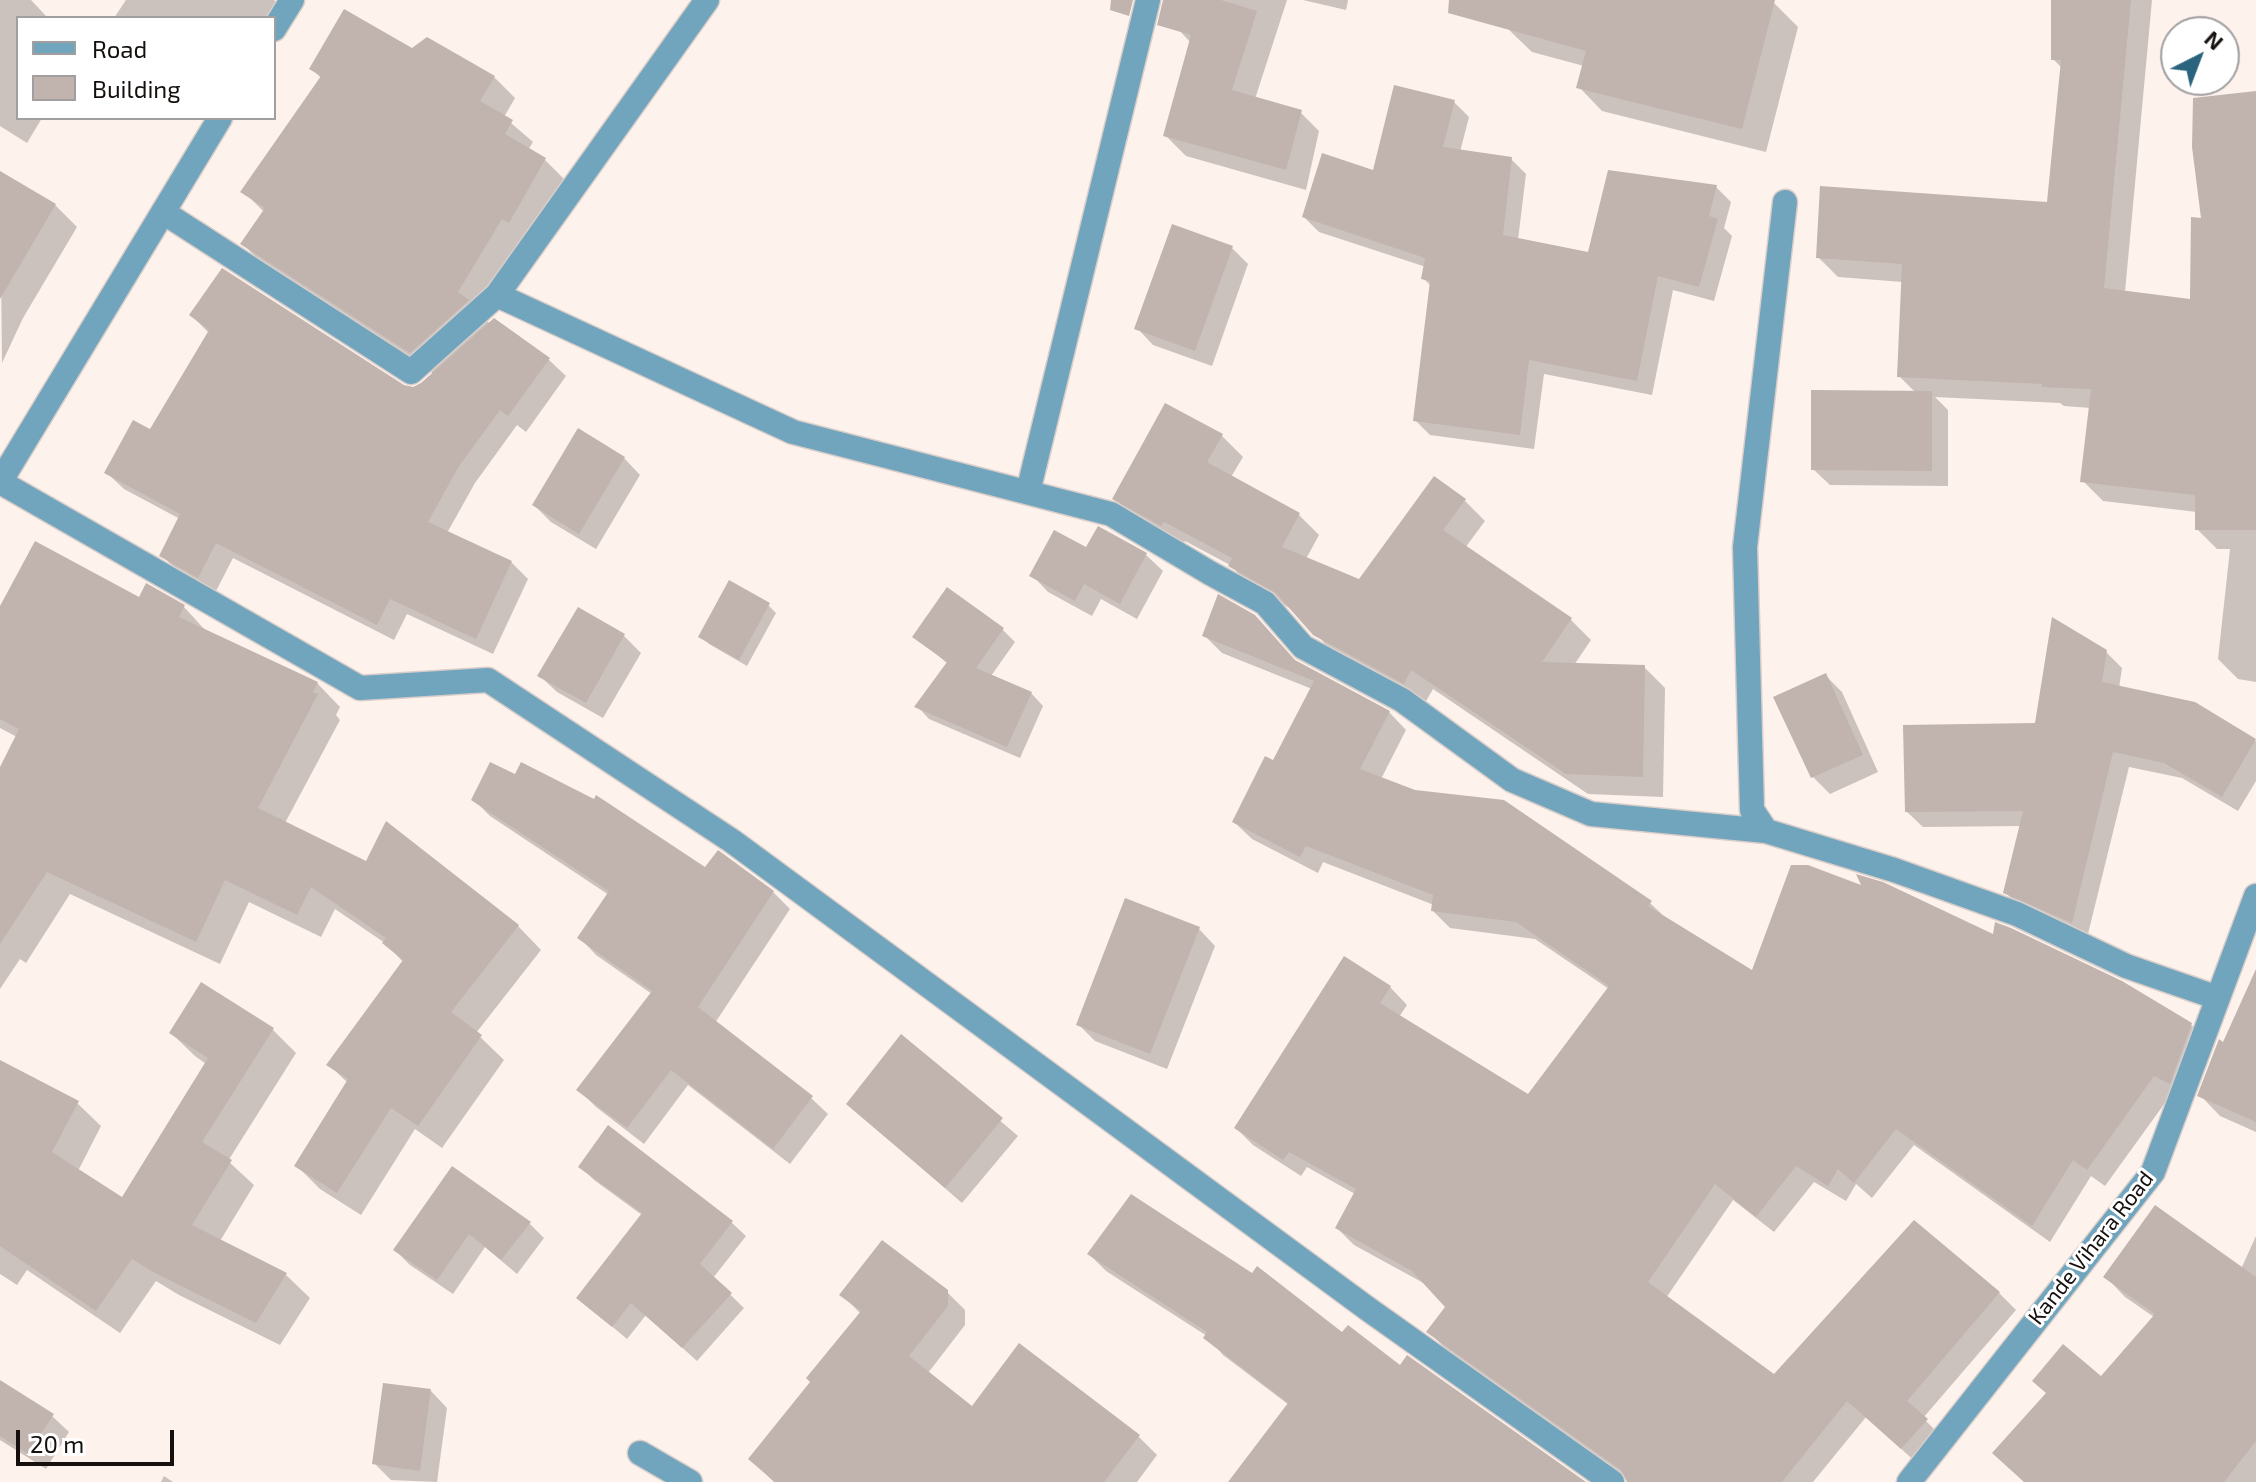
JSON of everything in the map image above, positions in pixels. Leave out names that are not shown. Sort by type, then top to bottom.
[{"type":"street","points":[[276,26],[292,0]]},
{"type":"street","points":[[163,212],[411,372],[497,295],[707,0]]},
{"type":"street","points":[[1028,492],[1148,0]]},
{"type":"street","points":[[219,120],[0,482],[360,688],[488,680],[732,841],[1368,1309],[1612,1482]]},
{"type":"street","points":[[1766,831],[1752,810],[1745,547],[1785,202]]},
{"type":"street","points":[[497,295],[793,432],[1111,514],[1265,603],[1303,647],[1402,700],[1512,780],[1591,814],[1766,831],[1894,870],[2017,914],[2126,966],[2218,998]]},
{"type":"street","name":"Kande Vihara Road","points":[[1909,1482],[2153,1172],[2256,896]]},
{"type":"street","points":[[640,1453],[690,1482]]},
{"type":"building","points":[[1111,0],[1133,0],[1129,16],[1110,10]]},
{"type":"building","points":[[1163,0],[1221,0],[1257,11],[1232,90],[1302,110],[1286,170],[1163,136],[1191,35],[1157,25]]},
{"type":"building","points":[[1449,0],[1775,0],[1742,129],[1576,88],[1586,51],[1448,13]]},
{"type":"building","points":[[2051,0],[2131,0],[2104,288],[2190,299],[2191,217],[2201,218],[2192,147],[2193,98],[2240,96],[2240,93],[2256,91],[2256,530],[2195,530],[2195,495],[2080,482],[2091,389],[1897,377],[1902,264],[1816,258],[1820,186],[2047,202],[2061,60],[2051,60]]},
{"type":"building","points":[[344,9],[412,48],[427,37],[495,76],[480,101],[513,120],[505,134],[546,158],[509,223],[502,219],[458,292],[469,300],[410,353],[240,244],[265,208],[240,192],[321,76],[309,69]]},
{"type":"building","points":[[1394,85],[1455,100],[1443,147],[1512,157],[1503,235],[1588,252],[1608,170],[1717,185],[1709,216],[1718,219],[1699,287],[1658,276],[1637,381],[1529,360],[1520,435],[1413,421],[1430,281],[1421,279],[1425,258],[1302,217],[1322,153],[1373,170]]},
{"type":"building","points":[[0,171],[56,204],[0,299]]},
{"type":"building","points":[[1172,224],[1233,246],[1195,351],[1134,329]]},
{"type":"building","points":[[222,268],[404,385],[413,387],[421,383],[494,318],[550,358],[508,416],[500,410],[459,466],[428,522],[512,561],[476,639],[390,599],[377,625],[216,543],[198,578],[159,556],[180,514],[104,473],[133,420],[150,429],[209,330],[189,315]]},
{"type":"building","points":[[1811,390],[1932,391],[1932,471],[1811,470]]},
{"type":"building","points":[[1165,403],[1223,434],[1207,462],[1300,513],[1282,547],[1359,579],[1434,476],[1466,499],[1443,530],[1572,618],[1542,662],[1645,665],[1643,777],[1566,774],[1411,670],[1404,684],[1313,635],[1276,593],[1228,566],[1232,558],[1164,522],[1161,526],[1112,499]]},
{"type":"building","points":[[578,428],[625,457],[579,534],[532,505]]},
{"type":"building","points":[[1098,526],[1147,553],[1120,604],[1084,584],[1075,601],[1029,576],[1054,530],[1086,547]]},
{"type":"building","points":[[35,541],[139,597],[146,583],[185,605],[179,617],[318,682],[313,692],[318,694],[258,808],[366,861],[386,821],[519,925],[451,1012],[482,1035],[418,1126],[391,1108],[337,1193],[294,1166],[348,1079],[326,1065],[403,960],[382,943],[386,938],[311,887],[297,915],[225,880],[196,942],[47,872],[0,944],[0,767],[19,729],[0,719],[0,606]]},
{"type":"building","points":[[729,580],[770,603],[739,660],[698,637]]},
{"type":"building","points":[[947,587],[1004,628],[976,668],[1032,692],[1007,747],[914,707],[947,662],[912,637]]},
{"type":"building","points":[[1218,594],[1255,615],[1295,660],[1390,711],[1360,769],[1415,790],[1504,800],[1652,901],[1648,906],[1752,970],[1791,865],[1808,865],[1861,885],[1856,874],[1883,882],[1993,934],[1995,922],[2011,928],[2122,981],[2192,1023],[2170,1084],[2154,1076],[2087,1170],[2073,1160],[2032,1226],[1896,1129],[1854,1183],[1838,1169],[1828,1186],[1796,1166],[1756,1217],[1715,1184],[1648,1282],[1774,1374],[1914,1220],[2000,1292],[1907,1401],[1928,1419],[1901,1449],[1847,1401],[1782,1482],[1627,1482],[1621,1470],[1426,1332],[1445,1307],[1412,1271],[1335,1228],[1356,1189],[1289,1152],[1283,1160],[1234,1128],[1344,956],[1391,986],[1380,1003],[1528,1094],[1609,986],[1516,922],[1431,911],[1433,895],[1306,846],[1300,857],[1232,822],[1265,756],[1273,760],[1314,681],[1202,636]]},
{"type":"building","points":[[578,607],[625,634],[586,703],[537,676]]},
{"type":"building","points":[[2052,617],[2107,650],[2102,682],[2195,702],[2256,739],[2222,797],[2164,763],[2113,752],[2072,923],[2003,893],[2023,811],[1905,812],[1903,725],[2035,723]]},
{"type":"building","points":[[1826,673],[1863,755],[1811,778],[1773,697]]},
{"type":"building","points":[[490,762],[515,774],[521,762],[594,799],[596,795],[705,867],[718,850],[774,891],[698,1007],[813,1096],[773,1149],[671,1070],[627,1128],[576,1090],[652,991],[577,938],[609,891],[471,800]]},
{"type":"building","points":[[1125,898],[1200,927],[1150,1054],[1076,1025]]},
{"type":"building","points":[[2256,969],[2256,1122],[2197,1096],[2219,1039],[2223,1042]]},
{"type":"building","points":[[201,982],[274,1028],[202,1142],[232,1160],[192,1225],[287,1273],[256,1323],[132,1259],[96,1311],[0,1246],[0,1060],[79,1101],[52,1152],[122,1197],[208,1058],[169,1033]]},
{"type":"building","points":[[901,1034],[1003,1118],[945,1188],[846,1104]]},
{"type":"building","points":[[608,1125],[733,1221],[700,1264],[732,1293],[682,1348],[631,1303],[612,1327],[576,1298],[642,1213],[578,1167]]},
{"type":"building","points":[[452,1166],[531,1222],[501,1260],[469,1234],[437,1280],[393,1250]]},
{"type":"building","points":[[1131,1194],[1252,1273],[1257,1266],[1342,1332],[1348,1325],[1400,1365],[1407,1355],[1586,1482],[1228,1482],[1288,1403],[1203,1338],[1207,1332],[1087,1254]]},
{"type":"building","points":[[2155,1205],[2256,1277],[2256,1441],[2224,1482],[2024,1482],[1992,1453],[2046,1393],[2032,1381],[2063,1344],[2101,1376],[2155,1314],[2103,1277]]},
{"type":"building","points":[[882,1240],[948,1290],[948,1306],[909,1356],[972,1406],[1019,1343],[1140,1435],[1104,1482],[775,1482],[748,1459],[810,1382],[806,1378],[861,1311],[839,1295]]},
{"type":"building","points":[[0,1380],[54,1414],[28,1454],[0,1436]]},
{"type":"building","points":[[383,1383],[431,1389],[420,1471],[372,1464]]}]
